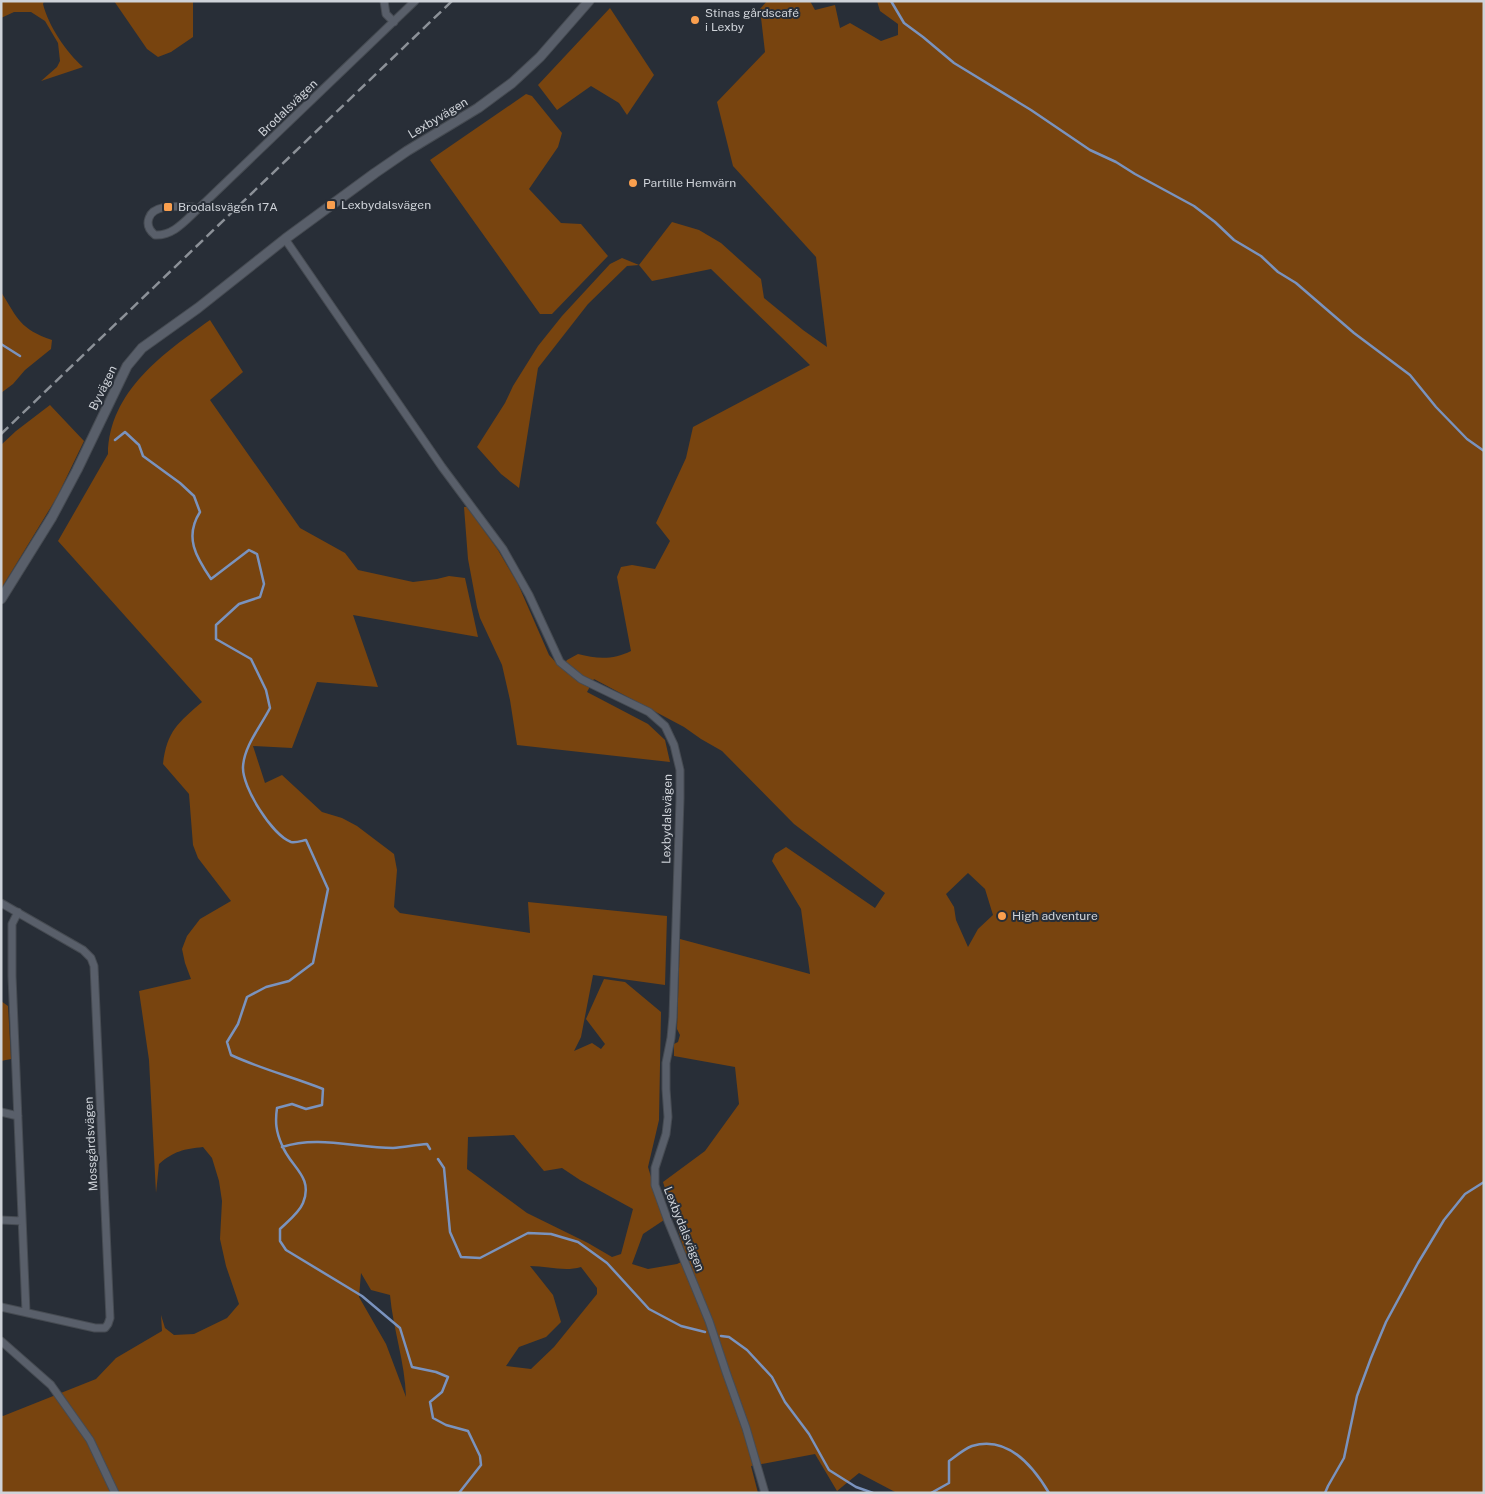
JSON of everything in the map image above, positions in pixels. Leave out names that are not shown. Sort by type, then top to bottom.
[{"type":"street","points":[[384,1],[386,14],[394,22]]},
{"type":"street","name":"Brodalsvägen","points":[[197,210],[193,207],[158,208],[150,214],[148,226],[150,231],[156,235],[167,234],[176,229],[197,210],[415,1]]},
{"type":"street","name":"Lexbyvägen","points":[[285,239],[407,151],[478,108],[512,83],[540,57],[589,1]]},
{"type":"street","name":"Byvägen","points":[[1,599],[52,517],[127,366],[135,355],[285,239]]},
{"type":"street","name":"Lexbydalsvägen","points":[[285,239],[431,450],[503,549],[529,595],[560,662],[581,679],[655,716],[668,730],[674,745],[680,770],[680,799],[673,1017],[666,1073],[668,1117],[666,1134],[655,1168],[654,1178],[668,1220],[709,1321],[746,1428],[765,1493]]},
{"type":"street","name":"Mossgårdsvägen","points":[[1,903],[84,950],[91,958],[94,966],[110,1318],[105,1328],[100,1329],[1,1307]]},
{"type":"street","points":[[18,912],[12,924],[12,976],[26,1312]]},
{"type":"street","points":[[1,1112],[18,1116]]},
{"type":"street","points":[[1,1220],[22,1221]]},
{"type":"street","points":[[1,1341],[51,1385],[90,1440],[115,1493]]},
{"type":"shaded area","points":[[1,1],[44,1],[45,12],[58,38],[83,67],[41,81],[57,67],[60,61],[58,43],[45,21],[31,12],[14,12],[1,18]]},
{"type":"shaded area","points":[[114,1],[193,1],[193,37],[171,52],[158,57],[147,49]]},
{"type":"shaded area","points":[[767,1],[810,1],[815,10],[835,5],[840,28],[850,23],[881,41],[898,35],[898,24],[880,11],[877,1],[1484,1],[1484,1493],[897,1493],[859,1473],[837,1491],[815,1454],[751,1466],[758,1493],[1,1493],[1,1415],[3,1416],[96,1379],[116,1358],[162,1331],[161,1315],[165,1328],[174,1335],[194,1334],[227,1318],[239,1304],[226,1266],[220,1239],[222,1201],[219,1181],[212,1158],[203,1147],[185,1150],[170,1156],[159,1164],[156,1193],[149,1060],[139,991],[191,979],[182,949],[187,936],[200,919],[231,901],[198,858],[193,845],[189,794],[163,764],[167,743],[175,728],[202,702],[58,541],[108,454],[111,432],[118,411],[129,393],[158,360],[210,320],[243,372],[210,400],[300,528],[345,553],[358,570],[413,582],[449,576],[465,578],[478,637],[353,615],[378,687],[317,682],[292,748],[253,746],[265,783],[282,775],[322,812],[342,818],[357,826],[394,854],[397,870],[394,907],[400,913],[530,933],[528,902],[667,916],[665,985],[593,975],[581,1037],[574,1051],[592,1043],[601,1049],[605,1044],[586,1019],[604,979],[625,982],[661,1012],[659,1120],[648,1167],[664,1220],[643,1234],[632,1264],[648,1269],[677,1264],[687,1259],[663,1182],[705,1151],[739,1104],[735,1067],[674,1056],[674,1044],[678,1042],[680,1035],[677,1029],[680,939],[810,974],[801,909],[772,861],[775,854],[786,847],[875,908],[885,893],[794,824],[722,751],[684,727],[594,679],[587,692],[648,724],[665,740],[670,762],[517,745],[502,665],[480,618],[477,607],[468,559],[464,507],[467,507],[498,550],[518,584],[549,655],[561,668],[567,660],[578,654],[605,658],[624,654],[631,651],[617,577],[621,567],[632,565],[655,569],[670,541],[656,523],[686,458],[693,427],[810,365],[711,269],[652,281],[639,265],[672,222],[699,230],[721,243],[761,279],[764,298],[827,347],[816,257],[733,166],[717,102],[765,52],[760,9]],"holes":[[[968,873],[985,889],[993,915],[978,929],[968,947],[956,920],[954,907],[946,894]],[[514,1135],[544,1171],[562,1168],[633,1209],[621,1254],[612,1257],[527,1213],[467,1169],[468,1137]],[[530,1266],[562,1269],[581,1267],[597,1288],[597,1294],[554,1347],[531,1369],[506,1366],[519,1347],[546,1337],[561,1322],[553,1295]],[[361,1273],[371,1290],[390,1295],[404,1371],[406,1397],[386,1344],[359,1297]]]},
{"type":"shaded area","points":[[610,8],[654,75],[627,115],[619,103],[591,86],[557,110],[538,85]]},
{"type":"shaded area","points":[[526,94],[532,96],[562,133],[558,147],[529,189],[561,223],[581,224],[608,256],[552,314],[540,314],[430,160]]},
{"type":"shaded area","points":[[622,258],[639,265],[627,266],[588,304],[538,368],[519,488],[501,474],[477,447],[538,346],[562,316],[610,264]]},
{"type":"shaded area","points":[[1,292],[16,316],[26,327],[52,340],[51,349],[1,393]]},
{"type":"shaded area","points":[[50,405],[84,441],[57,497],[1,589],[1,445]]},
{"type":"shaded area","points":[[1,1001],[8,1006],[11,1059],[1,1061]]},
{"type":"waterway","points":[[891,1],[904,23],[954,63],[1031,110],[1090,150],[1116,162],[1194,206],[1234,240],[1261,256],[1278,272],[1296,283],[1354,333],[1410,375],[1436,407],[1467,439],[1484,451]]},
{"type":"waterway","points":[[1,344],[20,356]]},
{"type":"waterway","points":[[115,440],[125,432],[139,445],[143,456],[180,483],[194,496],[200,512],[195,521],[192,538],[197,555],[211,579],[249,550],[257,554],[264,584],[260,597],[239,604],[216,625],[216,639],[251,659],[266,690],[270,708],[246,751],[243,767],[244,776],[253,798],[275,830],[283,838],[291,842],[306,840],[328,889],[313,963],[289,981],[266,987],[247,997],[238,1024],[227,1042],[231,1055],[323,1089],[322,1105],[306,1109],[292,1104],[277,1108],[276,1127],[278,1136],[286,1153],[300,1172],[306,1194],[296,1214],[280,1229],[280,1241],[286,1250],[362,1296],[400,1328],[412,1367],[436,1372],[448,1377],[442,1392],[430,1402],[433,1418],[446,1425],[468,1431],[480,1456],[481,1465],[459,1493]]},
{"type":"waterway","points":[[282,1147],[309,1142],[323,1142],[393,1148],[427,1144],[430,1149]]},
{"type":"waterway","points":[[438,1159],[444,1168],[450,1232],[461,1257],[480,1258],[528,1233],[551,1234],[578,1242],[607,1263],[649,1309],[681,1326],[705,1332]]},
{"type":"waterway","points":[[1325,1493],[1344,1458],[1357,1396],[1386,1322],[1444,1220],[1465,1194],[1484,1182]]},
{"type":"waterway","points":[[721,1336],[729,1337],[747,1350],[772,1377],[785,1402],[809,1434],[829,1470],[856,1487],[873,1493]]},
{"type":"waterway","points":[[931,1493],[949,1483],[949,1461],[969,1447],[985,1444],[997,1445],[1018,1455],[1027,1463],[1049,1493]]},
{"type":"railway","points":[[1,434],[452,1]]},
{"type":"place","name":"Stinas gårdscafé i Lexby","points":[[695,20]]},
{"type":"place","name":"Partille Hemvärn","points":[[633,183]]},
{"type":"place","name":"Lexbydalsvägen","points":[[331,205]]},
{"type":"place","name":"Brodalsvägen 17A","points":[[168,207]]},
{"type":"place","name":"High adventure","points":[[1002,916]]}]
